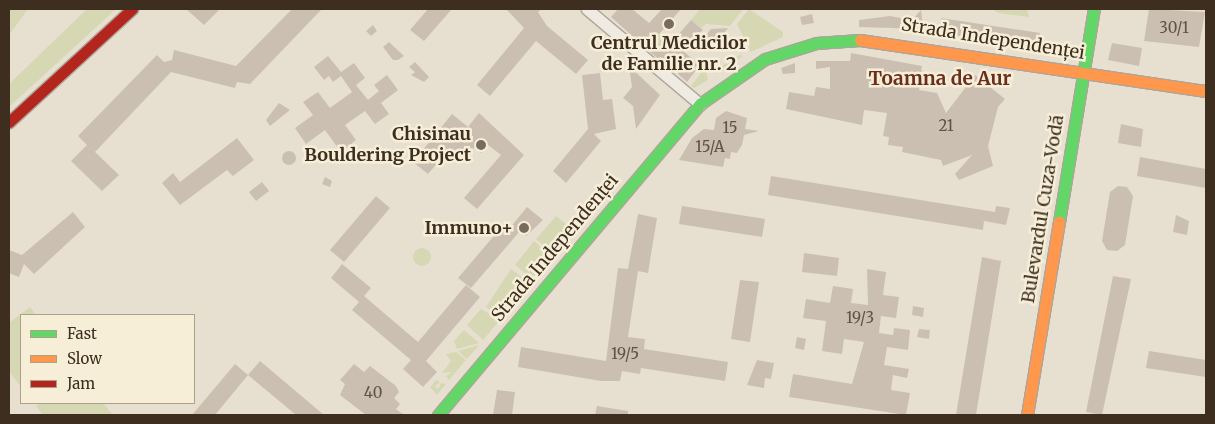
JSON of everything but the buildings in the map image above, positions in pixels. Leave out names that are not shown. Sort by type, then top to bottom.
[{"type":"main road","points":[[9,122],[132,9]]},
{"type":"main road","name":"Bulevardul Cuza-Vodă","points":[[1027,415],[1094,9]]},
{"type":"main road","name":"Strada Independenței","points":[[438,415],[700,104],[765,59],[838,39],[895,42],[1206,91]]},
{"type":"street","points":[[587,9],[700,104]]},
{"type":"green space","points":[[9,9],[28,9],[9,35]]},
{"type":"green space","points":[[87,9],[116,9],[9,107],[9,84]]},
{"type":"green space","points":[[700,9],[743,9],[730,26],[706,24],[701,28],[691,20]]},
{"type":"green space","points":[[749,9],[783,32],[783,37],[751,52],[737,24]]},
{"type":"green space","points":[[992,9],[1027,9],[1029,17],[998,13]]},
{"type":"green space","points":[[660,33],[674,39],[652,55],[647,48]]},
{"type":"green space","points":[[741,54],[742,57],[716,74],[717,69]]},
{"type":"green space","points":[[705,68],[708,80],[694,88],[691,86]]},
{"type":"green space","points":[[556,216],[575,232],[555,255],[536,239]]},
{"type":"green space","points":[[534,241],[553,258],[534,280],[515,265]]},
{"type":"green space","points":[[422,248],[428,251],[431,257],[428,263],[422,266],[416,263],[413,257],[416,251]]},
{"type":"green space","points":[[511,269],[531,284],[502,319],[486,307]]},
{"type":"green space","points":[[30,307],[35,314],[21,314]]},
{"type":"green space","points":[[481,309],[500,320],[483,340],[467,325]]},
{"type":"green space","points":[[20,315],[20,386],[9,371],[9,323]]},
{"type":"green space","points":[[464,330],[479,343],[457,349],[454,341]]},
{"type":"green space","points":[[479,345],[467,359],[458,351]]},
{"type":"green space","points":[[456,352],[466,360],[449,380],[446,376],[452,372],[442,373],[451,361],[446,354]]},
{"type":"green space","points":[[436,380],[440,382],[435,386],[438,389],[441,383],[446,384],[437,395],[430,387]]},
{"type":"green space","points":[[38,404],[104,404],[113,415],[43,415],[36,406]]},
{"type":"traffic: fast","points":[[1059,222],[1094,9]]},
{"type":"traffic: fast","points":[[438,415],[700,104],[765,59],[816,43],[860,40]]},
{"type":"traffic: slow","points":[[860,40],[1206,91]]},
{"type":"traffic: slow","points":[[1027,415],[1059,222]]},
{"type":"traffic: jam","points":[[9,122],[132,9]]},
{"type":"place","name":"Centrul Medicilor de Familie nr. 2","points":[[669,24]]},
{"type":"place","name":"Chisinau Bouldering Project","points":[[481,145]]},
{"type":"place","name":"Immuno+","points":[[524,228]]},
{"type":"district","name":"Toamna de Aur","points":[[940,79]]}]
